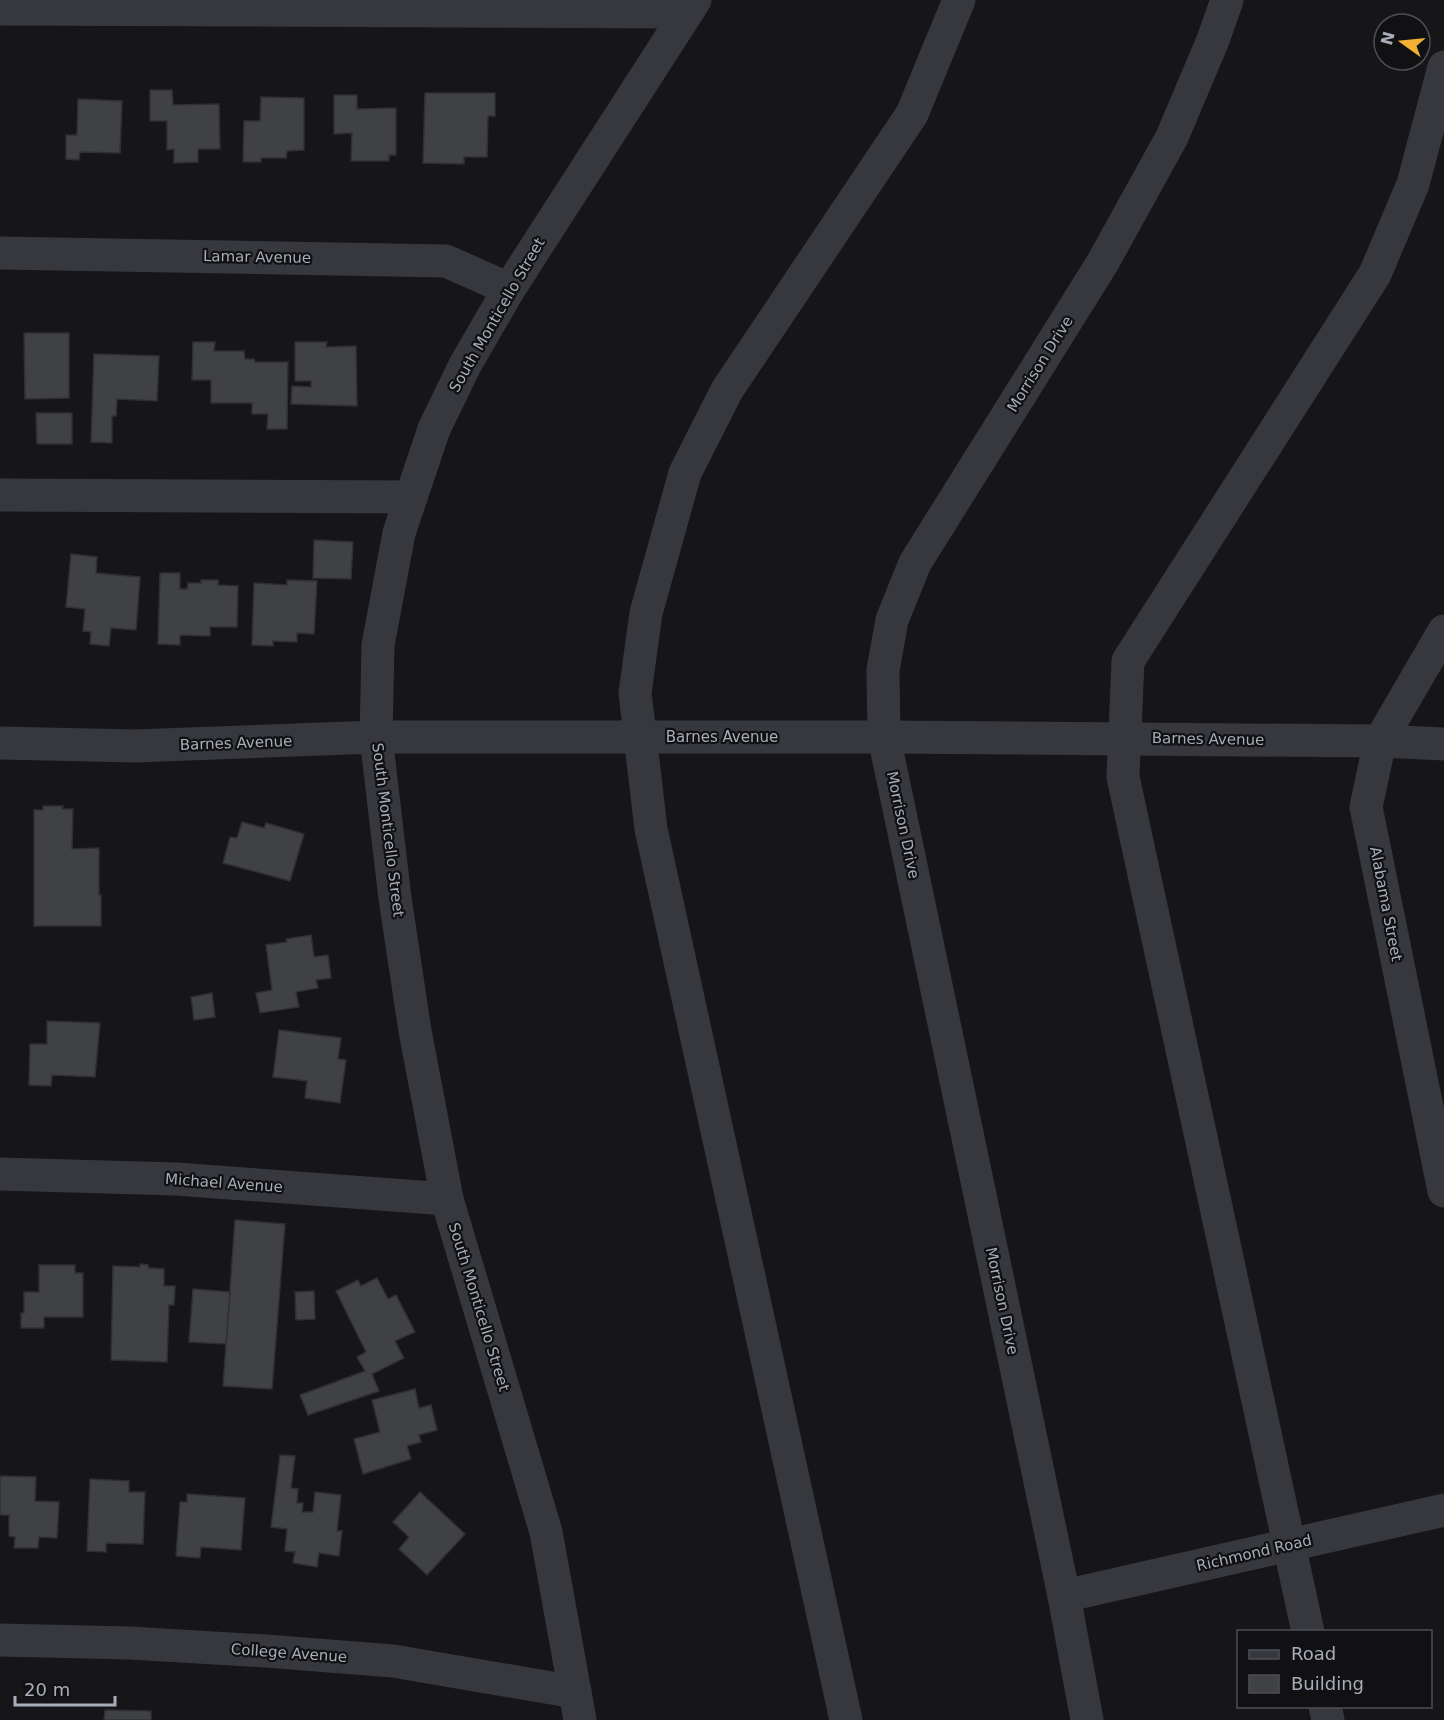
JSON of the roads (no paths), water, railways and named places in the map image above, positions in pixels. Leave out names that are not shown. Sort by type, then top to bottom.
[{"type":"street","points":[[846,1720],[654,840],[635,693],[646,613],[685,473],[727,390],[912,114],[959,0]]},
{"type":"street","name":"Morrison Drive","points":[[1087,1720],[1064,1596],[884,737],[883,670],[892,620],[915,563],[1103,262],[1172,137],[1213,40],[1227,0]]},
{"type":"street","points":[[0,9],[691,6]]},
{"type":"street","name":"South Monticello Street","points":[[577,1706],[546,1532],[447,1199],[415,1031],[395,898],[376,737],[378,645],[399,533],[434,429],[465,365],[509,289],[691,6]]},
{"type":"street","points":[[1308,1630],[1123,777],[1128,661],[1375,274],[1413,184],[1444,67]]},
{"type":"street","name":"Lamar Avenue","points":[[0,253],[446,261],[509,289]]},
{"type":"street","points":[[0,495],[411,497]]},
{"type":"street","name":"Alabama Street","points":[[1444,632],[1380,741],[1366,807],[1444,1191]]},
{"type":"street","name":"Barnes Avenue","points":[[0,743],[135,746],[376,737],[884,737],[1380,741],[1444,744]]},
{"type":"street","name":"Michael Avenue","points":[[0,1174],[176,1179],[447,1199]]},
{"type":"street","name":"Richmond Road","points":[[1064,1596],[1444,1510]]},
{"type":"street","name":"College Avenue","points":[[0,1640],[130,1643],[393,1661],[577,1706]]}]
